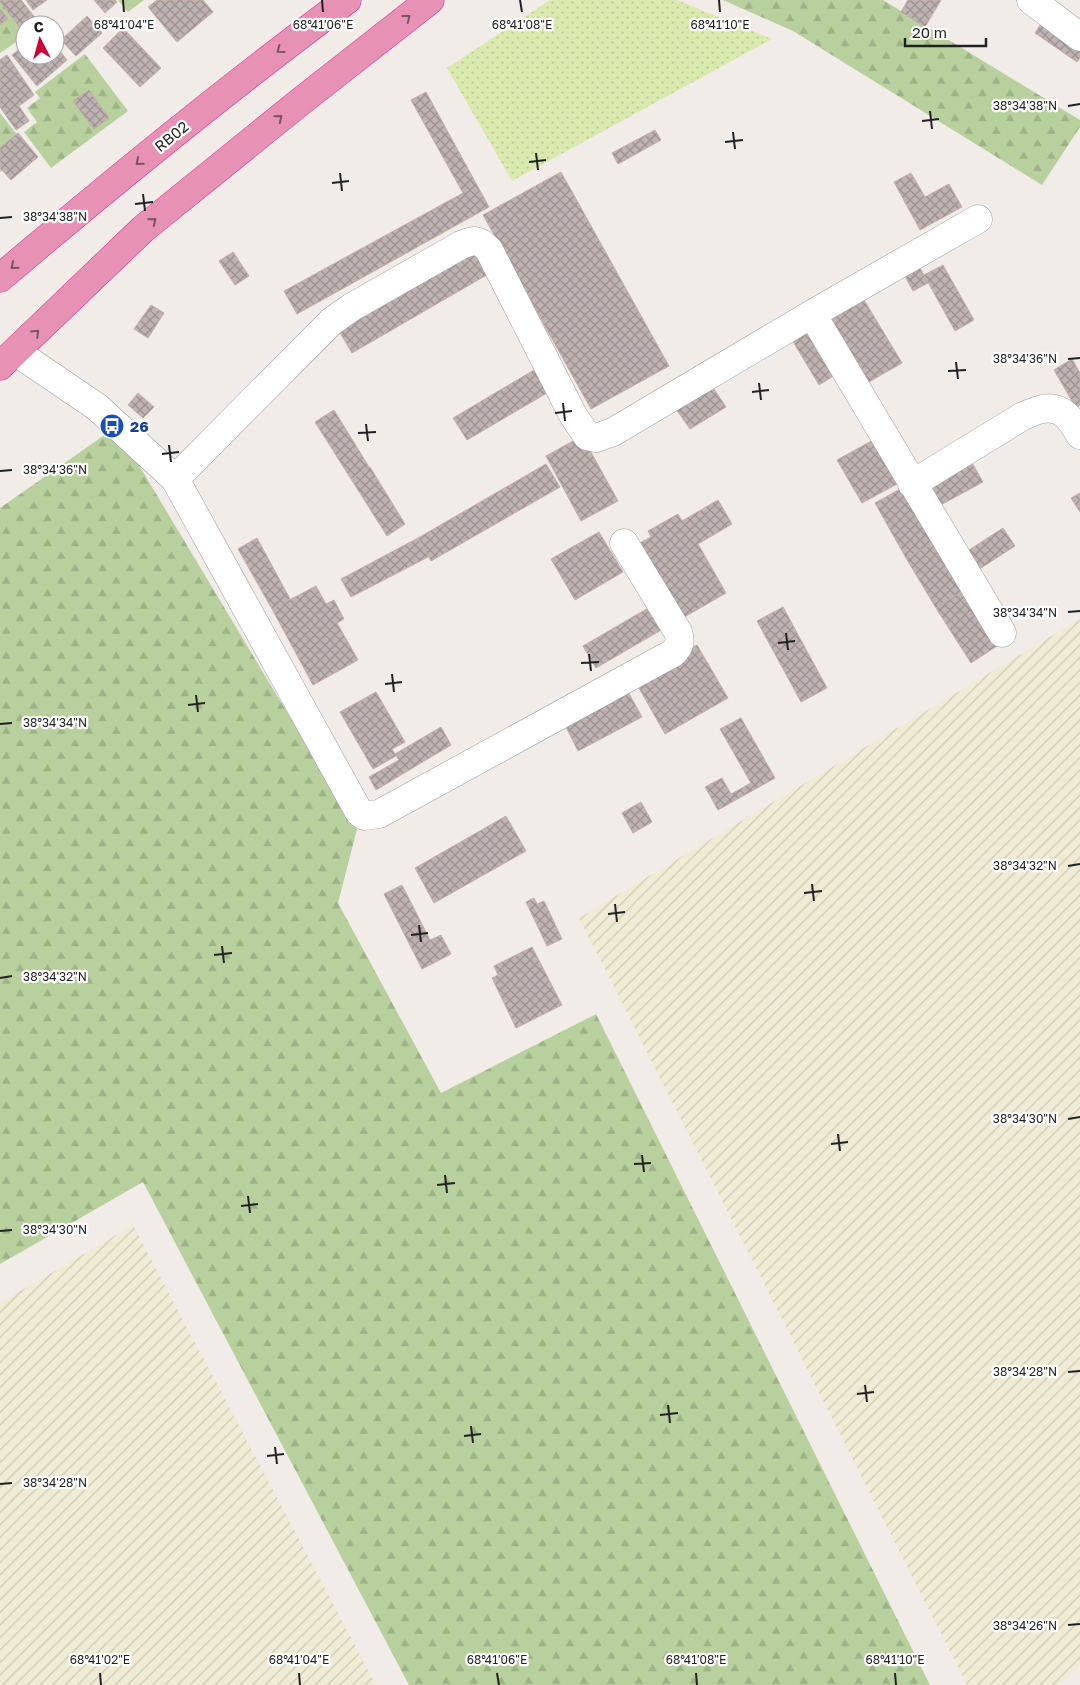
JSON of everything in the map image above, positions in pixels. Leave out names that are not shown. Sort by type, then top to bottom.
[{"type":"highway","name":"RB02","points":[[0,278],[108,187],[267,59],[347,0]]},
{"type":"highway","points":[[8,359],[143,229],[430,0]]},
{"type":"lane","points":[[1031,0],[1080,37]]},
{"type":"lane","points":[[175,479],[332,321],[352,307],[461,245],[474,241],[482,242],[489,250],[574,415],[587,436],[596,438],[613,432],[812,314],[978,219]]},
{"type":"lane","points":[[812,314],[1002,633]]},
{"type":"lane","points":[[8,359],[97,408],[175,479],[359,812],[364,816],[379,814],[673,653],[679,647],[678,632],[624,543]]},
{"type":"lane","points":[[912,484],[1023,416],[1044,408],[1060,411],[1070,418],[1080,435]]},
{"type":"shaded area","points":[[1080,619],[1080,1664],[1059,1685],[967,1685],[579,918]]},
{"type":"shaded area","points":[[133,1225],[376,1685],[0,1685],[0,1303]]},
{"type":"green space","points":[[0,0],[15,15],[15,43],[0,53]]},
{"type":"green space","points":[[118,0],[144,0],[128,12]]},
{"type":"green space","points":[[550,0],[677,0],[772,39],[512,181],[447,68]]},
{"type":"green space","points":[[723,0],[883,0],[1080,120],[1080,127],[1042,185],[793,31]]},
{"type":"green space","points":[[85,54],[128,111],[51,168],[24,132],[37,122],[27,108],[40,98],[35,92]]},
{"type":"green space","points":[[0,113],[29,150],[0,172]]},
{"type":"green space","points":[[116,427],[357,829],[338,903],[441,1093],[596,1014],[930,1685],[409,1685],[143,1182],[0,1264],[0,508]]},
{"type":"building","points":[[0,0],[21,0],[33,15],[15,15],[15,21]]},
{"type":"building","points":[[26,0],[47,0],[33,10]]},
{"type":"building","points":[[94,0],[115,0],[117,2],[105,13]]},
{"type":"building","points":[[157,0],[203,0],[213,12],[177,42],[148,7]]},
{"type":"building","points":[[908,0],[941,0],[925,27],[901,12]]},
{"type":"building","points":[[0,9],[8,19],[0,25]]},
{"type":"building","points":[[87,16],[102,33],[76,56],[65,44],[65,36]]},
{"type":"building","points":[[1042,22],[1080,49],[1080,58],[1077,62],[1035,33]]},
{"type":"building","points":[[123,28],[161,68],[140,87],[103,48]]},
{"type":"building","points":[[7,55],[34,95],[19,106],[29,121],[16,130],[0,107],[0,60]]},
{"type":"building","points":[[20,65],[61,65],[37,86]]},
{"type":"building","points":[[89,90],[109,118],[94,129],[73,101]]},
{"type":"building","points":[[426,92],[489,207],[297,314],[284,291],[463,193],[411,100]]},
{"type":"building","points":[[655,130],[661,140],[618,164],[612,153]]},
{"type":"building","points":[[18,133],[38,157],[11,180],[0,168],[0,148]]},
{"type":"building","points":[[561,172],[669,366],[591,409],[483,215]]},
{"type":"building","points":[[911,173],[925,197],[949,184],[962,207],[920,230],[894,182]]},
{"type":"building","points":[[474,246],[490,273],[352,353],[336,326]]},
{"type":"building","points":[[233,252],[249,276],[235,285],[219,261]]},
{"type":"building","points":[[943,265],[974,320],[955,331],[924,275]]},
{"type":"building","points":[[920,268],[928,283],[913,291],[905,276]]},
{"type":"building","points":[[858,290],[902,363],[869,382],[825,309]]},
{"type":"building","points":[[151,305],[164,313],[148,338],[134,329]]},
{"type":"building","points":[[805,324],[835,375],[819,385],[788,333]]},
{"type":"building","points":[[1072,359],[1080,373],[1080,405],[1076,408],[1054,370]]},
{"type":"building","points":[[534,370],[547,393],[467,440],[453,418]]},
{"type":"building","points":[[710,383],[726,407],[690,429],[674,406]]},
{"type":"building","points":[[138,393],[154,407],[143,418],[128,405]]},
{"type":"building","points":[[334,410],[369,467],[351,479],[315,422]]},
{"type":"building","points":[[582,436],[618,501],[581,521],[546,456]]},
{"type":"building","points":[[875,439],[899,483],[862,503],[837,460]]},
{"type":"building","points":[[971,461],[983,482],[937,507],[925,486]]},
{"type":"building","points":[[546,464],[560,487],[431,561],[418,538]]},
{"type":"building","points":[[370,467],[405,524],[387,536],[351,479]]},
{"type":"building","points":[[902,488],[933,543],[906,558],[875,503]]},
{"type":"building","points":[[1080,493],[1080,512],[1071,498]]},
{"type":"building","points":[[718,500],[732,524],[698,544],[726,593],[681,619],[636,545],[651,537],[648,531],[678,514],[682,521]]},
{"type":"building","points":[[1003,528],[1015,546],[978,570],[966,552]]},
{"type":"building","points":[[599,532],[623,572],[575,600],[551,559]]},
{"type":"building","points":[[257,538],[290,599],[272,609],[238,549]]},
{"type":"building","points":[[418,538],[428,557],[351,597],[341,579]]},
{"type":"building","points":[[933,543],[962,591],[936,608],[906,558]]},
{"type":"building","points":[[316,586],[326,604],[334,600],[344,619],[337,623],[358,660],[313,685],[272,609]]},
{"type":"building","points":[[962,591],[997,646],[971,663],[936,608]]},
{"type":"building","points":[[655,604],[668,626],[596,668],[583,646]]},
{"type":"building","points":[[783,607],[827,688],[801,702],[757,621]]},
{"type":"building","points":[[697,645],[728,698],[665,734],[635,681]]},
{"type":"building","points":[[627,690],[642,717],[578,751],[564,723]]},
{"type":"building","points":[[376,692],[405,742],[392,749],[396,756],[373,769],[340,712]]},
{"type":"building","points":[[741,718],[775,778],[718,810],[705,787],[722,778],[731,794],[751,783],[720,729]]},
{"type":"building","points":[[441,727],[451,745],[376,790],[369,777],[399,760],[395,754]]},
{"type":"building","points":[[641,802],[652,822],[633,833],[622,813]]},
{"type":"building","points":[[506,816],[526,851],[434,903],[415,868]]},
{"type":"building","points":[[402,885],[430,940],[441,935],[451,954],[422,969],[384,894]]},
{"type":"building","points":[[534,898],[537,904],[544,901],[562,939],[547,946],[526,902]]},
{"type":"building","points":[[532,947],[562,1005],[516,1028],[492,978],[498,975],[494,966]]},
{"type":"place","name":"26","points":[[112,426]]}]
